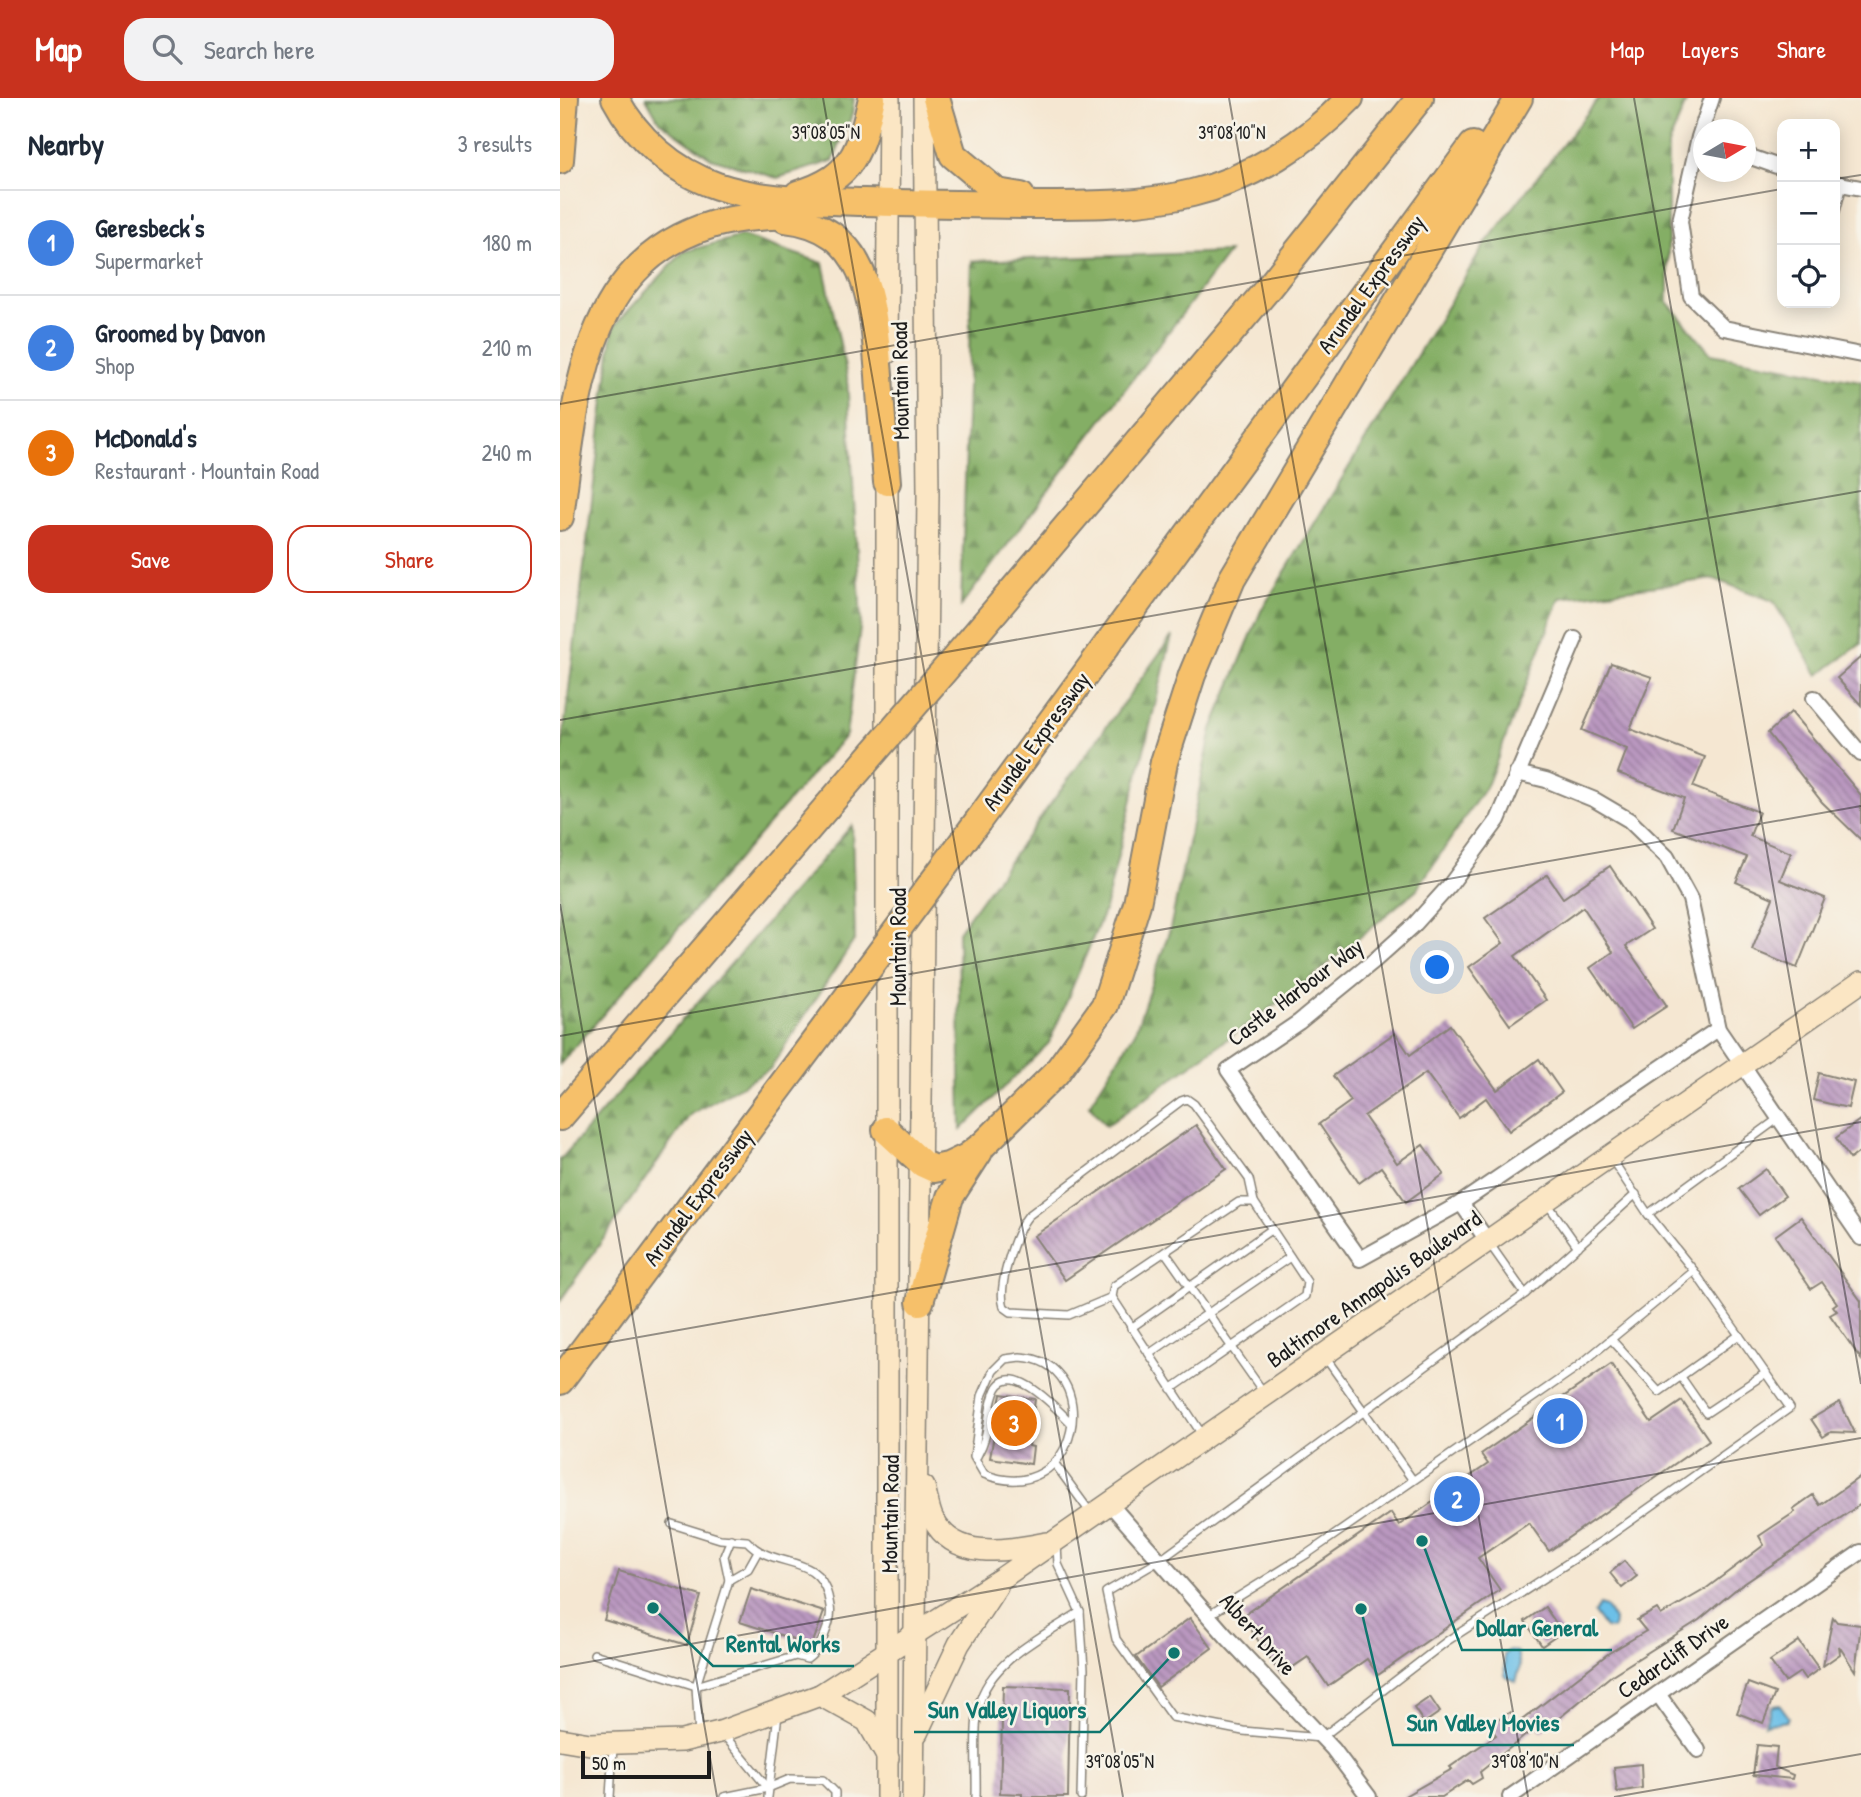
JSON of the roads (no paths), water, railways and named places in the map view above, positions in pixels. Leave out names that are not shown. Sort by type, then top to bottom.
[{"type":"highway","points":[[560,160],[565,98]]},
{"type":"highway","points":[[615,98],[648,145],[685,171],[758,207],[826,231],[850,253],[866,280],[874,312],[887,482]]},
{"type":"highway","points":[[560,517],[583,372],[595,330],[609,301],[639,266],[686,233],[825,186],[850,163],[862,143],[872,98]]},
{"type":"highway","points":[[936,98],[953,155],[997,192],[1079,205]]},
{"type":"highway","points":[[758,207],[924,210],[1137,203],[1194,193],[1257,169],[1288,149],[1350,98]]},
{"type":"highway","points":[[560,1117],[974,636],[1265,292],[1420,98]]},
{"type":"highway","name":"Arundel Expressway","points":[[560,1381],[978,821],[1506,98]]},
{"type":"highway","points":[[920,1302],[950,1197],[984,1144],[1056,1073],[1105,1004],[1137,904],[1164,762],[1192,675],[1232,579],[1519,98]]},
{"type":"highway","points":[[886,1130],[922,1164],[934,1169],[948,1166],[984,1144]]},
{"type":"main road","name":"Mountain Road","points":[[887,1797],[890,1653],[886,1130],[889,98]]},
{"type":"main road","name":"Mountain Road","points":[[913,1797],[928,508],[924,98]]},
{"type":"main road","name":"Baltimore Annapolis Boulevard","points":[[560,1739],[613,1743],[682,1741],[779,1711],[820,1695],[915,1637],[1002,1578],[1861,982]]},
{"type":"main road","points":[[917,1460],[933,1519],[954,1543],[997,1552],[1056,1541]]},
{"type":"main road","points":[[914,1741],[959,1644],[1002,1578]]},
{"type":"main road","points":[[820,1695],[867,1721],[888,1759]]},
{"type":"street","points":[[1706,119],[1712,98]]},
{"type":"street","points":[[1756,159],[1777,166]]},
{"type":"street","points":[[1693,169],[1680,220],[1691,296],[1724,328],[1861,355]]},
{"type":"street","points":[[1840,184],[1861,188]]},
{"type":"street","name":"Castle Harbour Way","points":[[1575,639],[1498,820],[1450,885],[1414,925],[1299,1023],[1228,1070],[1360,1259],[1461,1203],[1718,1029]]},
{"type":"street","points":[[1814,698],[1861,754]]},
{"type":"street","points":[[1517,773],[1546,780],[1595,800],[1629,820],[1667,858],[1690,899],[1718,1029],[1861,1238]]},
{"type":"street","points":[[1461,1203],[1489,1242]]},
{"type":"street","name":"Albert Drive","points":[[1110,1504],[1159,1561],[1333,1749],[1368,1797]]},
{"type":"street","name":"Cedarcliff Drive","points":[[1510,1797],[1860,1553]]},
{"type":"street","points":[[1658,1694],[1698,1750]]},
{"type":"lane","points":[[1112,1297],[1069,1315],[1023,1313],[1004,1307],[1001,1294],[1019,1228],[1028,1216],[1187,1099],[1202,1114],[1249,1179],[1254,1202],[1307,1282],[1305,1296],[1171,1389]]},
{"type":"lane","points":[[1648,1214],[1779,1118]]},
{"type":"lane","points":[[1611,1157],[1636,1194],[1648,1214],[1695,1271],[1790,1408],[1605,1539],[1447,1641],[1321,1738],[1243,1731],[1172,1717],[1116,1639],[1106,1592],[1159,1561],[1525,1294],[1636,1194]]},
{"type":"lane","points":[[1205,1438],[1112,1297],[1114,1286],[1240,1202],[1254,1202]]},
{"type":"lane","points":[[1546,1202],[1578,1247]]},
{"type":"lane","points":[[1132,1328],[1272,1229]]},
{"type":"lane","points":[[1489,1242],[1525,1294]]},
{"type":"lane","points":[[1165,1252],[1266,1396]]},
{"type":"lane","points":[[1149,1354],[1290,1257]]},
{"type":"lane","points":[[1209,1615],[1307,1554],[1576,1368],[1695,1271]]},
{"type":"lane","points":[[1611,1339],[1659,1392],[1739,1335]]},
{"type":"lane","points":[[1324,1356],[1412,1479]]},
{"type":"lane","points":[[1039,1357],[1054,1366],[1066,1381],[1070,1396],[1071,1423],[1067,1446],[1055,1464],[1041,1475],[1023,1481],[984,1474],[975,1458],[982,1396],[993,1371],[1005,1359],[1039,1357]]},
{"type":"lane","points":[[1681,1377],[1706,1413],[1766,1373]]},
{"type":"lane","points":[[975,1458],[987,1437],[994,1393],[1004,1381],[1019,1381],[1028,1386],[1071,1423]]},
{"type":"lane","points":[[1055,1464],[1092,1516]]},
{"type":"lane","points":[[594,1654],[696,1686],[796,1657],[807,1659],[815,1654],[832,1613],[825,1584],[809,1567],[757,1553],[747,1541],[672,1524]]},
{"type":"lane","points":[[731,1539],[724,1556],[729,1580],[696,1686],[710,1734],[768,1793]]},
{"type":"lane","points":[[1056,1541],[1058,1564],[1080,1612],[1084,1670],[1081,1797]]},
{"type":"lane","points":[[729,1580],[748,1569],[757,1553]]},
{"type":"lane","points":[[976,1797],[978,1706],[988,1682],[1008,1661],[1080,1612]]},
{"type":"lane","points":[[768,1793],[779,1711]]},
{"type":"lane","points":[[610,1797],[613,1743]]},
{"type":"lane","points":[[724,1797],[768,1793],[790,1779],[823,1780],[835,1792],[835,1797]]},
{"type":"water","points":[[1599,1605],[1606,1607],[1614,1620],[1613,1629],[1605,1628],[1594,1613]]},
{"type":"water","points":[[1509,1650],[1517,1652],[1520,1666],[1516,1682],[1505,1676],[1504,1655]]},
{"type":"water","points":[[1780,1705],[1789,1717],[1787,1721],[1764,1725],[1772,1706]]},
{"type":"place","name":"Geresbeck's","points":[[1560,1421]]},
{"type":"place","name":"McDonald's","points":[[1014,1423]]},
{"type":"place","name":"Groomed by Davon","points":[[1457,1499]]},
{"type":"place","name":"Dollar General","points":[[1422,1541]]},
{"type":"place","name":"Rental Works","points":[[653,1608]]},
{"type":"place","name":"Sun Valley Movies","points":[[1361,1609]]},
{"type":"place","name":"Sun Valley Liquors","points":[[1174,1653]]}]
